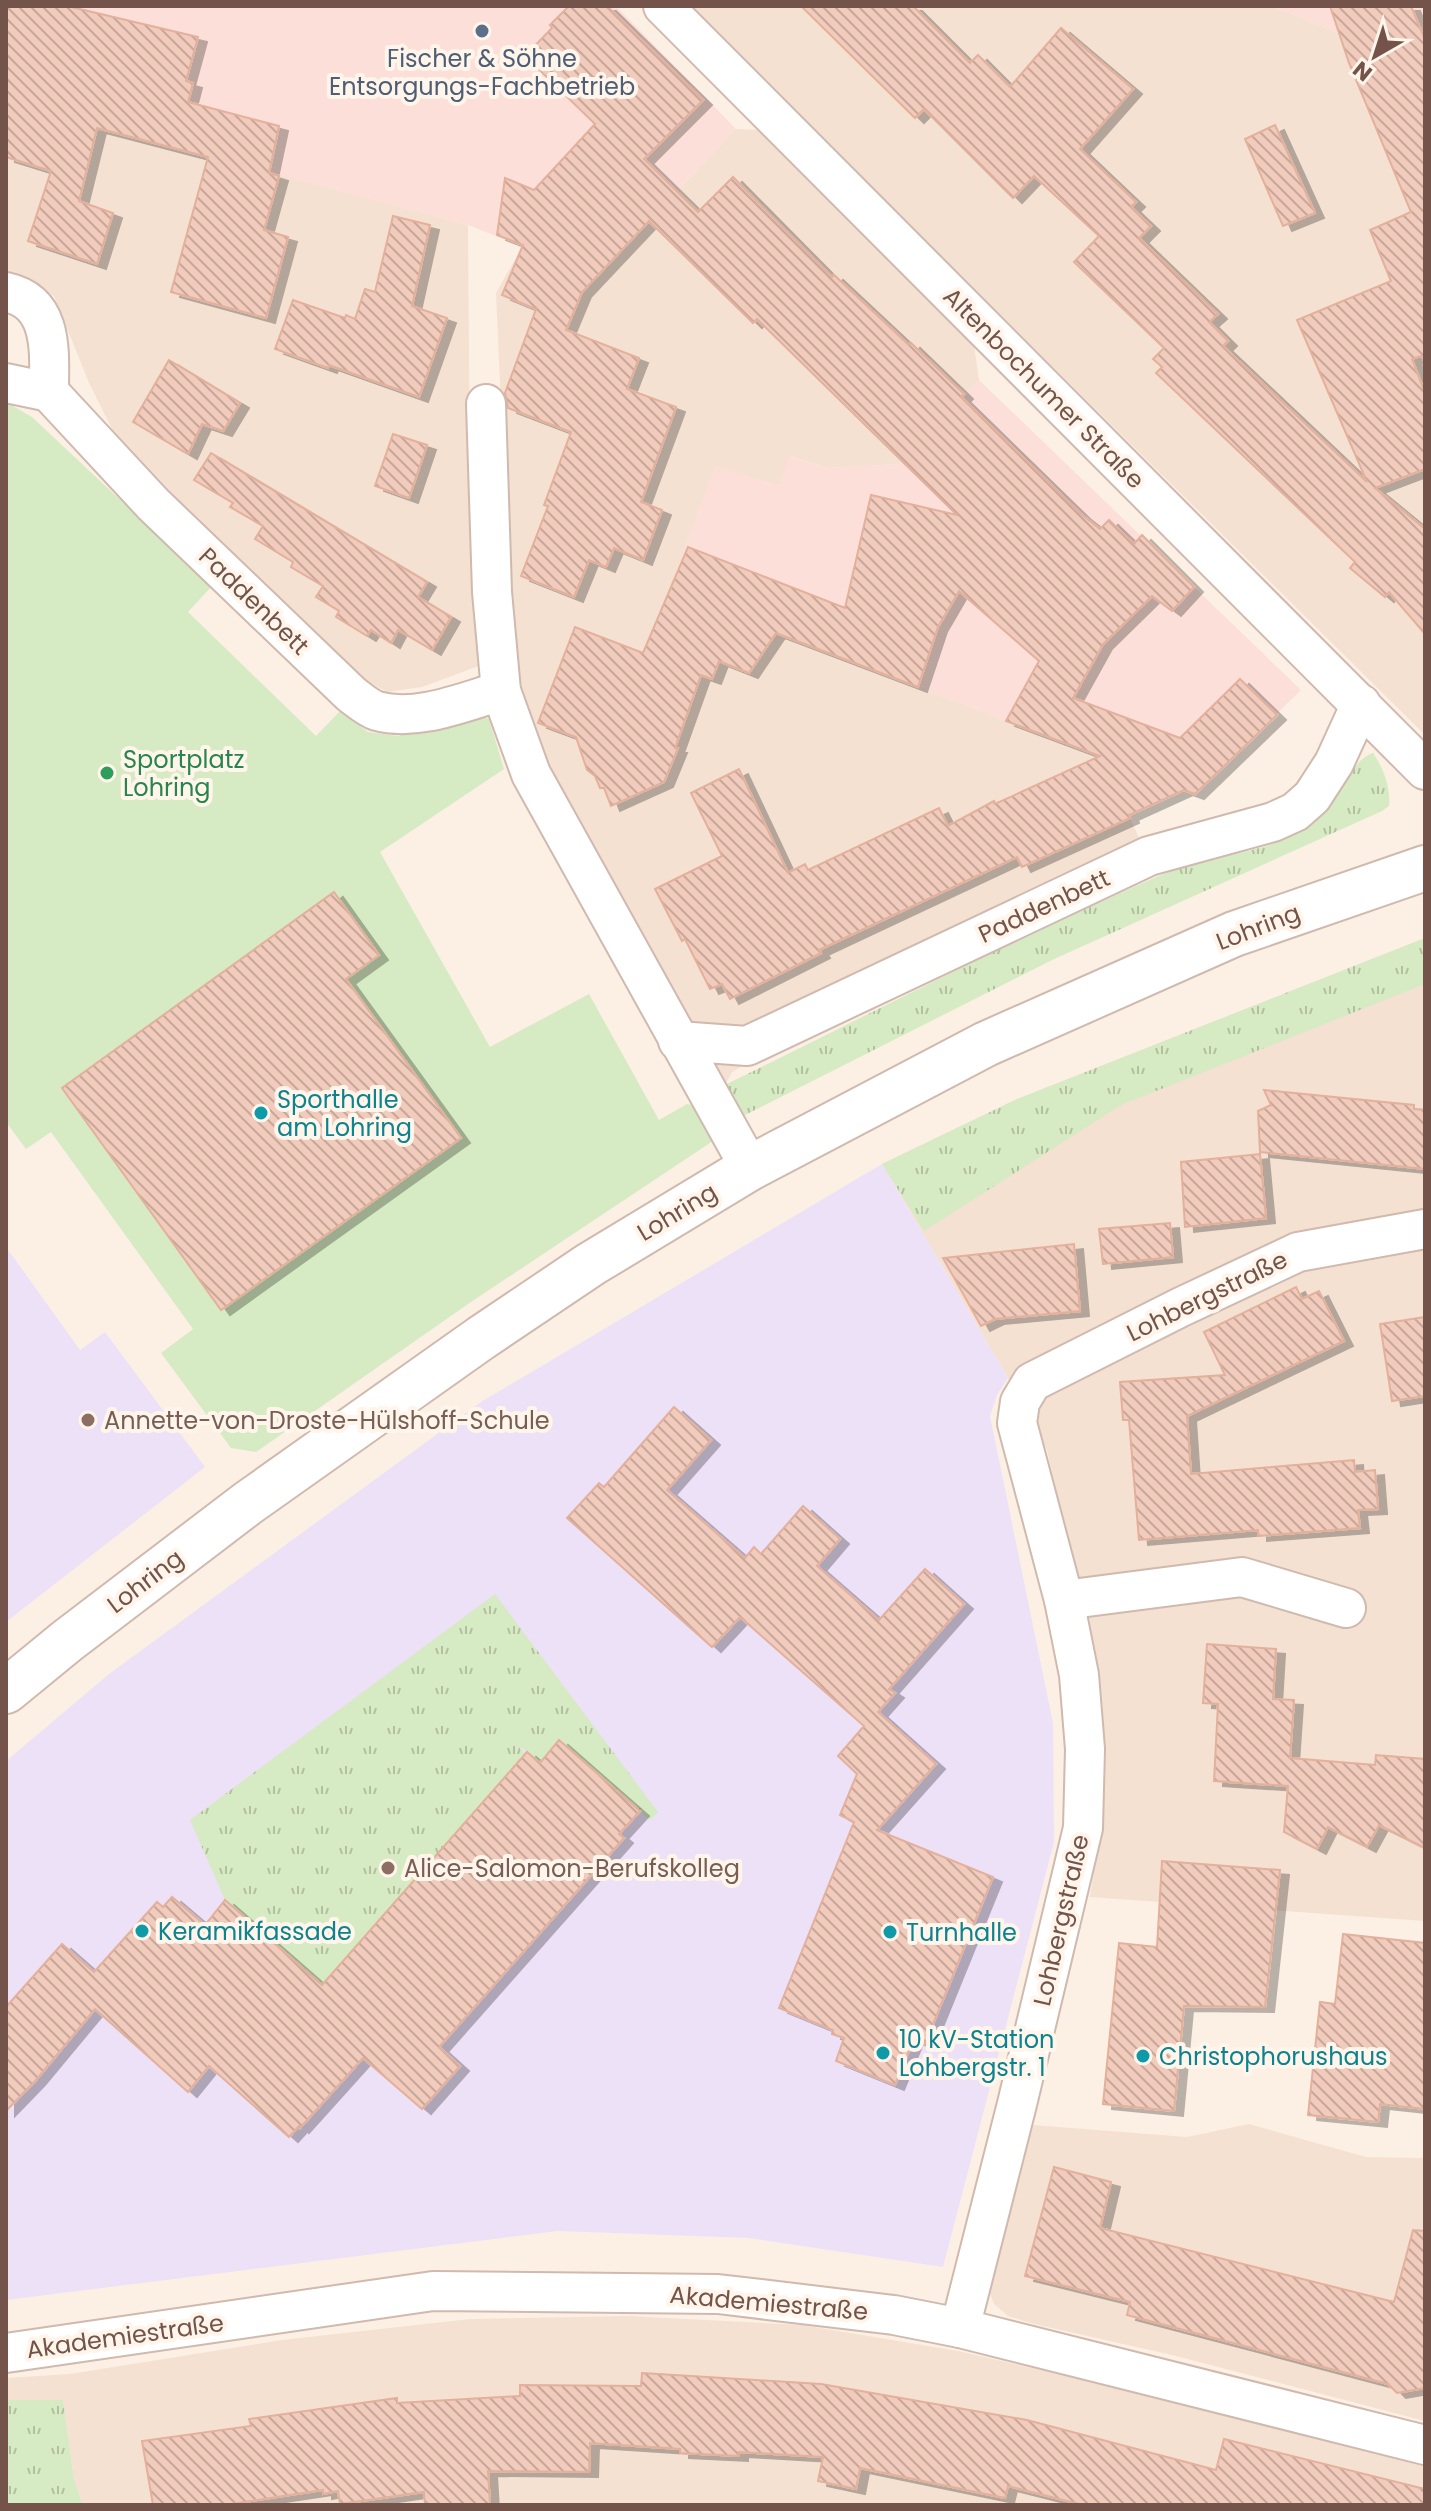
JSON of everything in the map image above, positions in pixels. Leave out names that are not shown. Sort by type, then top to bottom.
[{"type":"street","name":"Altenbochumer Straße","points":[[663,6],[1425,770]]},
{"type":"street","points":[[6,292],[19,295],[34,307],[47,329],[49,392],[6,383]]},
{"type":"street","name":"Paddenbett","points":[[49,392],[153,504],[351,694],[375,710],[403,714],[429,711],[501,691]]},
{"type":"street","points":[[486,404],[492,592],[501,691],[531,774],[750,1168]]},
{"type":"street","name":"Paddenbett","points":[[678,1041],[747,1046],[1149,856],[1273,822],[1295,812],[1312,797],[1334,763],[1361,704]]},
{"type":"street","name":"Lohring","points":[[6,1691],[238,1511],[481,1338],[591,1264],[750,1168],[1000,1038],[1234,934],[1425,868]]},
{"type":"street","name":"Lohbergstraße","points":[[960,2328],[1025,2074],[1083,1828],[1085,1749],[1079,1675],[1064,1600],[1017,1423],[1020,1402],[1032,1382],[1298,1252],[1425,1229]]},
{"type":"street","points":[[1064,1600],[1242,1577],[1346,1608]]},
{"type":"street","name":"Akademiestraße","points":[[6,2353],[433,2291],[718,2294],[894,2315],[960,2328],[1425,2445]]},
{"type":"shaded area","points":[[6,6],[616,6],[736,129],[598,276],[468,225],[269,173]]},
{"type":"shaded area","points":[[688,6],[1271,6],[1339,33],[1421,29],[1425,32],[1425,735]]},
{"type":"shaded area","points":[[1271,6],[1425,6],[1425,18],[1421,29],[1339,33]]},
{"type":"shaded area","points":[[6,102],[468,225],[471,588],[479,666],[422,687],[387,692],[362,678],[162,486],[116,437],[89,383],[54,296],[27,280],[6,277]]},
{"type":"shaded area","points":[[736,129],[760,130],[974,345],[979,380],[899,464],[828,468],[790,456],[778,485],[715,467],[669,591],[1100,754],[1142,844],[732,1072],[725,1085],[552,781],[529,726],[512,657],[496,293],[523,245],[598,276]]},
{"type":"shaded area","points":[[979,380],[1301,690],[1195,794],[669,591],[715,466],[778,485],[789,456],[828,468],[899,464]]},
{"type":"shaded area","points":[[1425,938],[1425,1921],[1090,1897],[1099,1840],[1104,1736],[1102,1696],[1047,1450],[882,1164],[1015,1100]]},
{"type":"shaded area","name":"Alice-Salomon-Berufskolleg","points":[[882,1164],[1008,1378],[997,1395],[990,1416],[1053,1723],[1054,1842],[943,2267],[749,2238],[558,2231],[6,2300],[6,1761],[109,1674],[481,1402]]},
{"type":"shaded area","name":"Annette-von-Droste-Hülshoff-Schule","points":[[6,1247],[80,1350],[105,1332],[205,1467],[6,1622]]},
{"type":"shaded area","points":[[1020,2124],[1187,2137],[1249,2124],[1366,2157],[1425,2158],[1425,2421],[1008,2316],[994,2304],[989,2291]]},
{"type":"shaded area","points":[[629,2316],[802,2325],[958,2351],[1159,2397],[1425,2464],[1425,2505],[83,2505],[74,2479],[63,2400],[6,2400],[6,2378],[70,2374],[282,2340],[470,2319]]},
{"type":"green space","points":[[6,402],[32,417],[212,586],[188,612],[316,736],[340,711],[368,732],[398,736],[476,715],[489,719],[504,769],[380,852],[490,1047],[589,994],[659,1120],[687,1104],[695,1106],[713,1141],[471,1302],[256,1452],[231,1448],[161,1353],[193,1329],[51,1132],[26,1149],[6,1122]]},
{"type":"green space","points":[[1373,753],[1383,771],[1389,792],[1389,806],[1382,811],[1052,960],[741,1117],[725,1085],[1000,949],[1168,872],[1261,848],[1290,836],[1328,810],[1351,772]]},
{"type":"green space","points":[[1425,938],[1425,984],[1121,1105],[924,1231],[882,1164],[1015,1100]]},
{"type":"green space","points":[[495,1594],[658,1812],[650,1820],[559,1740],[540,1764],[521,1747],[526,1754],[306,2003],[300,1965],[225,1900],[190,1820]]},
{"type":"green space","points":[[6,2400],[63,2400],[74,2479],[83,2505],[6,2505]]},
{"type":"building","points":[[6,6],[67,6],[198,37],[186,81],[193,83],[188,102],[279,126],[269,173],[279,176],[264,230],[288,237],[266,318],[171,292],[208,157],[97,128],[79,201],[113,213],[97,264],[28,241],[51,171],[6,157]]},
{"type":"building","points":[[569,6],[607,6],[703,100],[644,159],[698,212],[733,177],[832,277],[834,275],[909,345],[911,343],[964,394],[961,397],[1081,514],[1100,529],[1109,520],[1134,544],[1142,535],[1194,587],[1172,611],[1152,596],[1103,644],[1073,698],[1180,738],[1240,679],[1277,715],[1195,794],[1184,790],[1022,867],[1017,857],[819,950],[821,953],[730,999],[722,984],[710,989],[655,889],[722,856],[691,793],[739,769],[788,873],[805,864],[808,870],[939,808],[948,826],[994,801],[995,804],[1100,756],[1006,721],[1039,661],[959,591],[938,627],[918,687],[776,633],[749,673],[719,661],[712,679],[701,675],[664,782],[611,806],[604,788],[600,788],[595,776],[587,770],[576,737],[538,723],[575,627],[643,653],[688,547],[845,608],[871,495],[957,515],[757,319],[753,323],[649,221],[582,292],[566,330],[639,358],[627,389],[676,407],[641,502],[662,510],[643,560],[614,548],[606,567],[589,560],[574,597],[521,576],[548,506],[544,505],[571,432],[508,408],[505,393],[536,309],[502,295],[523,245],[497,235],[505,178],[534,190],[595,124],[525,56]]},
{"type":"building","points":[[801,6],[913,6],[970,63],[978,55],[1010,87],[1061,28],[1133,89],[1080,149],[1136,202],[1131,207],[1151,226],[1139,238],[1218,314],[1209,322],[1228,341],[1223,346],[1367,482],[1297,320],[1391,281],[1370,230],[1411,212],[1349,63],[1330,6],[1411,6],[1425,40],[1425,362],[1421,356],[1412,359],[1425,393],[1425,469],[1375,488],[1425,529],[1425,634],[1389,592],[1385,597],[1350,568],[1355,562],[1156,373],[1162,367],[1153,359],[1164,348],[1074,262],[1099,236],[1034,176],[1013,198],[924,109],[915,118]]},
{"type":"building","points":[[1275,125],[1315,213],[1283,226],[1245,139]]},
{"type":"building","points":[[393,216],[430,225],[412,306],[447,318],[419,397],[275,349],[293,300],[355,319],[365,289],[375,292]]},
{"type":"building","points":[[169,360],[240,403],[223,431],[202,424],[188,454],[133,422]]},
{"type":"building","points":[[393,434],[427,445],[409,498],[375,486]]},
{"type":"building","points":[[211,453],[427,582],[418,597],[451,617],[432,650],[398,630],[391,643],[371,630],[367,636],[336,617],[339,611],[316,597],[323,586],[291,567],[293,562],[255,539],[263,526],[230,507],[233,503],[194,480]]},
{"type":"building","name":"Sporthalle am Lohring","points":[[334,892],[379,955],[346,979],[461,1138],[221,1310],[62,1088]]},
{"type":"building","points":[[1264,1090],[1414,1105],[1414,1109],[1425,1110],[1425,1169],[1260,1152],[1258,1111],[1271,1105]]},
{"type":"building","points":[[1260,1154],[1266,1218],[1185,1227],[1181,1162]]},
{"type":"building","points":[[1170,1223],[1173,1257],[1103,1264],[1099,1229]]},
{"type":"building","points":[[1074,1244],[1080,1311],[995,1319],[981,1326],[943,1258]]},
{"type":"building","points":[[1296,1287],[1302,1299],[1319,1291],[1344,1341],[1187,1416],[1191,1474],[1354,1460],[1355,1472],[1375,1470],[1378,1509],[1358,1510],[1360,1528],[1258,1536],[1258,1530],[1139,1540],[1129,1420],[1123,1420],[1120,1382],[1225,1375],[1204,1332]]},
{"type":"building","points":[[1425,1317],[1425,1396],[1392,1401],[1380,1324]]},
{"type":"building","points":[[674,1407],[711,1440],[667,1490],[745,1558],[754,1547],[761,1554],[803,1506],[840,1539],[817,1566],[879,1620],[925,1569],[964,1604],[889,1689],[895,1693],[878,1712],[936,1764],[877,1830],[993,1877],[925,2044],[914,2039],[895,2085],[836,2061],[844,2038],[832,2034],[833,2030],[779,2008],[854,1822],[840,1815],[857,1774],[838,1756],[864,1726],[740,1617],[712,1647],[567,1518],[599,1483],[604,1487]]},
{"type":"building","points":[[1207,1644],[1276,1649],[1273,1699],[1294,1700],[1290,1758],[1375,1765],[1376,1755],[1425,1759],[1425,1848],[1379,1825],[1367,1847],[1328,1827],[1317,1849],[1284,1832],[1288,1786],[1214,1781],[1218,1704],[1203,1703]]},
{"type":"building","points":[[559,1740],[640,1811],[619,1834],[624,1838],[439,2047],[460,2066],[422,2109],[363,2058],[289,2137],[209,2066],[188,2092],[95,2009],[6,2111],[6,2007],[62,1944],[94,1972],[157,1902],[163,1907],[172,1897],[205,1925],[225,1900],[322,1985],[527,1752],[540,1763]]},
{"type":"building","name":"Christophorushaus","points":[[1162,1861],[1280,1870],[1265,2007],[1184,2006],[1174,2111],[1103,2104],[1119,1943],[1157,1947]]},
{"type":"building","points":[[1343,1934],[1425,1943],[1425,2109],[1380,2104],[1378,2122],[1308,2115],[1320,2002],[1335,2004]]},
{"type":"building","points":[[1054,2167],[1111,2182],[1100,2228],[1394,2302],[1413,2230],[1425,2231],[1425,2388],[1397,2393],[1388,2384],[1127,2315],[1130,2302],[1025,2276]]},
{"type":"building","points":[[642,2373],[821,2384],[1027,2420],[1216,2470],[1224,2439],[1425,2489],[1425,2505],[1083,2505],[1008,2486],[1005,2498],[860,2468],[856,2489],[818,2481],[823,2457],[739,2452],[739,2456],[680,2453],[680,2449],[590,2443],[589,2472],[488,2471],[490,2505],[425,2505],[424,2492],[340,2504],[338,2491],[323,2494],[323,2490],[224,2505],[153,2505],[142,2441],[251,2426],[249,2419],[397,2398],[397,2403],[520,2396],[520,2385],[641,2386]]},
{"type":"place","name":"Fischer & Söhne Entsorgungs-Fachbetrieb","points":[[482,31]]},
{"type":"place","name":"Sportplatz Lohring","points":[[107,773]]},
{"type":"place","name":"Sporthalle am Lohring","points":[[261,1113]]},
{"type":"place","name":"Annette-von-Droste-Hülshoff-Schule","points":[[88,1420]]},
{"type":"place","name":"Alice-Salomon-Berufskolleg","points":[[388,1868]]},
{"type":"place","name":"Keramikfassade","points":[[142,1931]]},
{"type":"place","name":"Turnhalle","points":[[890,1932]]},
{"type":"place","name":"10 kV-Station Lohbergstr. 1","points":[[883,2053]]},
{"type":"place","name":"Christophorushaus","points":[[1143,2056]]}]
